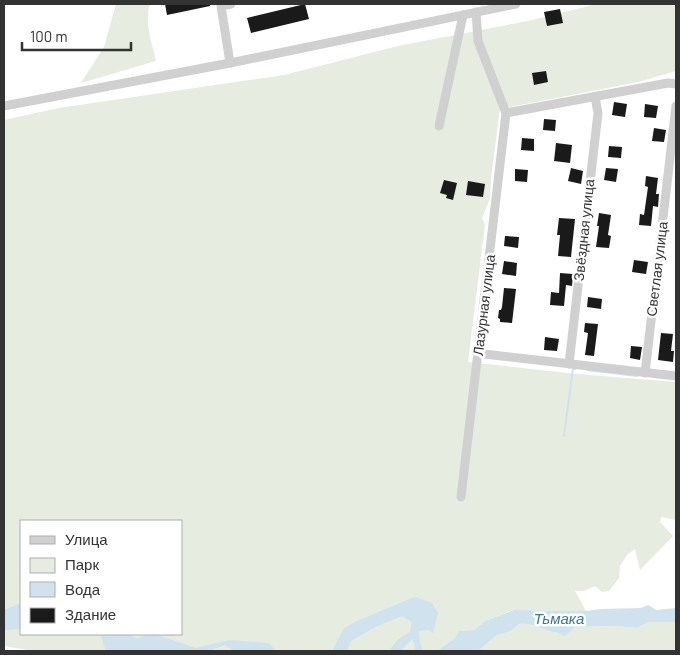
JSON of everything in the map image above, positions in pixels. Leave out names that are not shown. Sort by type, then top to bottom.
[{"type":"street","points":[[230,63],[221,6],[231,4]]},
{"type":"street","points":[[4,106],[230,63],[516,4]]},
{"type":"street","points":[[476,12],[478,40],[506,113],[668,83],[676,84]]},
{"type":"street","points":[[439,126],[463,15]]},
{"type":"street","name":"Звёздная улица","points":[[569,364],[598,114],[595,97]]},
{"type":"street","name":"Светлая улица","points":[[645,373],[676,106]]},
{"type":"street","name":"Лазурная улица","points":[[462,497],[506,113]]},
{"type":"street","points":[[479,350],[484,354],[676,376]]},
{"type":"green space","points":[[116,4],[150,4],[148,25],[156,61],[81,83],[104,47]]},
{"type":"green space","points":[[597,4],[676,4],[676,71],[638,82],[500,109],[490,199],[482,218],[485,225],[468,362],[577,374],[676,382],[676,520],[661,517],[660,522],[673,536],[640,570],[635,549],[628,554],[620,566],[619,578],[609,591],[602,592],[595,586],[584,591],[575,591],[586,611],[513,610],[485,621],[474,630],[459,631],[455,638],[437,651],[34,651],[4,646],[4,120],[59,108],[284,75],[398,46],[528,21]]},
{"type":"green space","points":[[649,622],[676,622],[676,651],[478,651],[497,635],[511,631],[519,624],[531,625],[565,635],[575,627],[615,626],[637,628]]},
{"type":"water","points":[[415,597],[432,603],[438,613],[433,633],[428,630],[419,631],[423,651],[414,651],[415,645],[412,639],[400,651],[389,651],[397,640],[410,632],[412,622],[402,616],[377,626],[351,641],[347,651],[332,651],[344,628]]},
{"type":"water","points":[[20,603],[20,629],[4,630],[4,610]]},
{"type":"water","name":"Тьмака","points":[[648,605],[656,610],[676,608],[676,622],[649,622],[637,628],[615,626],[575,627],[565,636],[531,625],[519,624],[511,631],[497,635],[478,651],[437,651],[455,638],[459,631],[474,630],[485,621],[514,610],[586,611],[641,608]]},
{"type":"water","points":[[100,635],[130,635],[136,638],[157,635],[196,648],[229,640],[269,643],[276,651],[234,651],[225,645],[208,651],[106,651]]},
{"type":"building","points":[[165,4],[210,4],[210,6],[167,15]]},
{"type":"building","points":[[305,4],[309,19],[251,33],[247,18]]},
{"type":"building","points":[[560,9],[563,23],[547,26],[544,12]]},
{"type":"building","points":[[546,71],[548,82],[534,85],[532,73]]},
{"type":"building","points":[[614,102],[627,104],[625,117],[612,115]]},
{"type":"building","points":[[645,104],[658,106],[656,118],[644,117]]},
{"type":"building","points":[[544,119],[556,120],[555,131],[543,130]]},
{"type":"building","points":[[654,128],[666,130],[664,142],[652,141]]},
{"type":"building","points":[[522,138],[534,139],[534,151],[521,150]]},
{"type":"building","points":[[556,143],[572,145],[570,163],[554,161]]},
{"type":"building","points":[[609,146],[622,147],[621,158],[608,157]]},
{"type":"building","points":[[571,168],[583,171],[581,184],[568,181]]},
{"type":"building","points":[[606,168],[618,169],[616,182],[604,180]]},
{"type":"building","points":[[515,169],[528,170],[527,182],[515,181]]},
{"type":"building","points":[[646,176],[658,178],[656,194],[659,194],[658,207],[653,206],[651,226],[639,225],[640,214],[644,215],[648,187],[645,186]]},
{"type":"building","points":[[444,180],[457,183],[453,200],[446,198],[447,195],[440,193]]},
{"type":"building","points":[[468,181],[485,184],[483,197],[466,195]]},
{"type":"building","points":[[599,213],[611,215],[608,235],[611,236],[609,248],[596,247]]},
{"type":"building","points":[[559,218],[575,219],[571,257],[558,256],[560,235],[557,235]]},
{"type":"building","points":[[505,236],[519,237],[518,248],[504,246]]},
{"type":"building","points":[[634,260],[648,262],[646,274],[632,272]]},
{"type":"building","points":[[504,261],[517,263],[516,276],[502,274]]},
{"type":"building","points":[[560,273],[573,274],[572,286],[566,285],[564,306],[550,305],[551,292],[559,293]]},
{"type":"building","points":[[504,288],[516,289],[512,323],[500,322],[498,318],[499,310],[502,307]]},
{"type":"building","points":[[588,297],[602,299],[601,309],[587,307]]},
{"type":"building","points":[[585,323],[598,324],[594,356],[585,355],[588,333],[584,332]]},
{"type":"building","points":[[661,333],[673,334],[671,351],[674,351],[673,362],[658,360]]},
{"type":"building","points":[[545,337],[559,339],[557,351],[544,350]]},
{"type":"building","points":[[631,346],[642,347],[640,360],[630,358]]},
{"type":"waterway","points":[[564,436],[573,368],[575,369]]},
{"type":"waterway","points":[[587,370],[637,376]]}]
